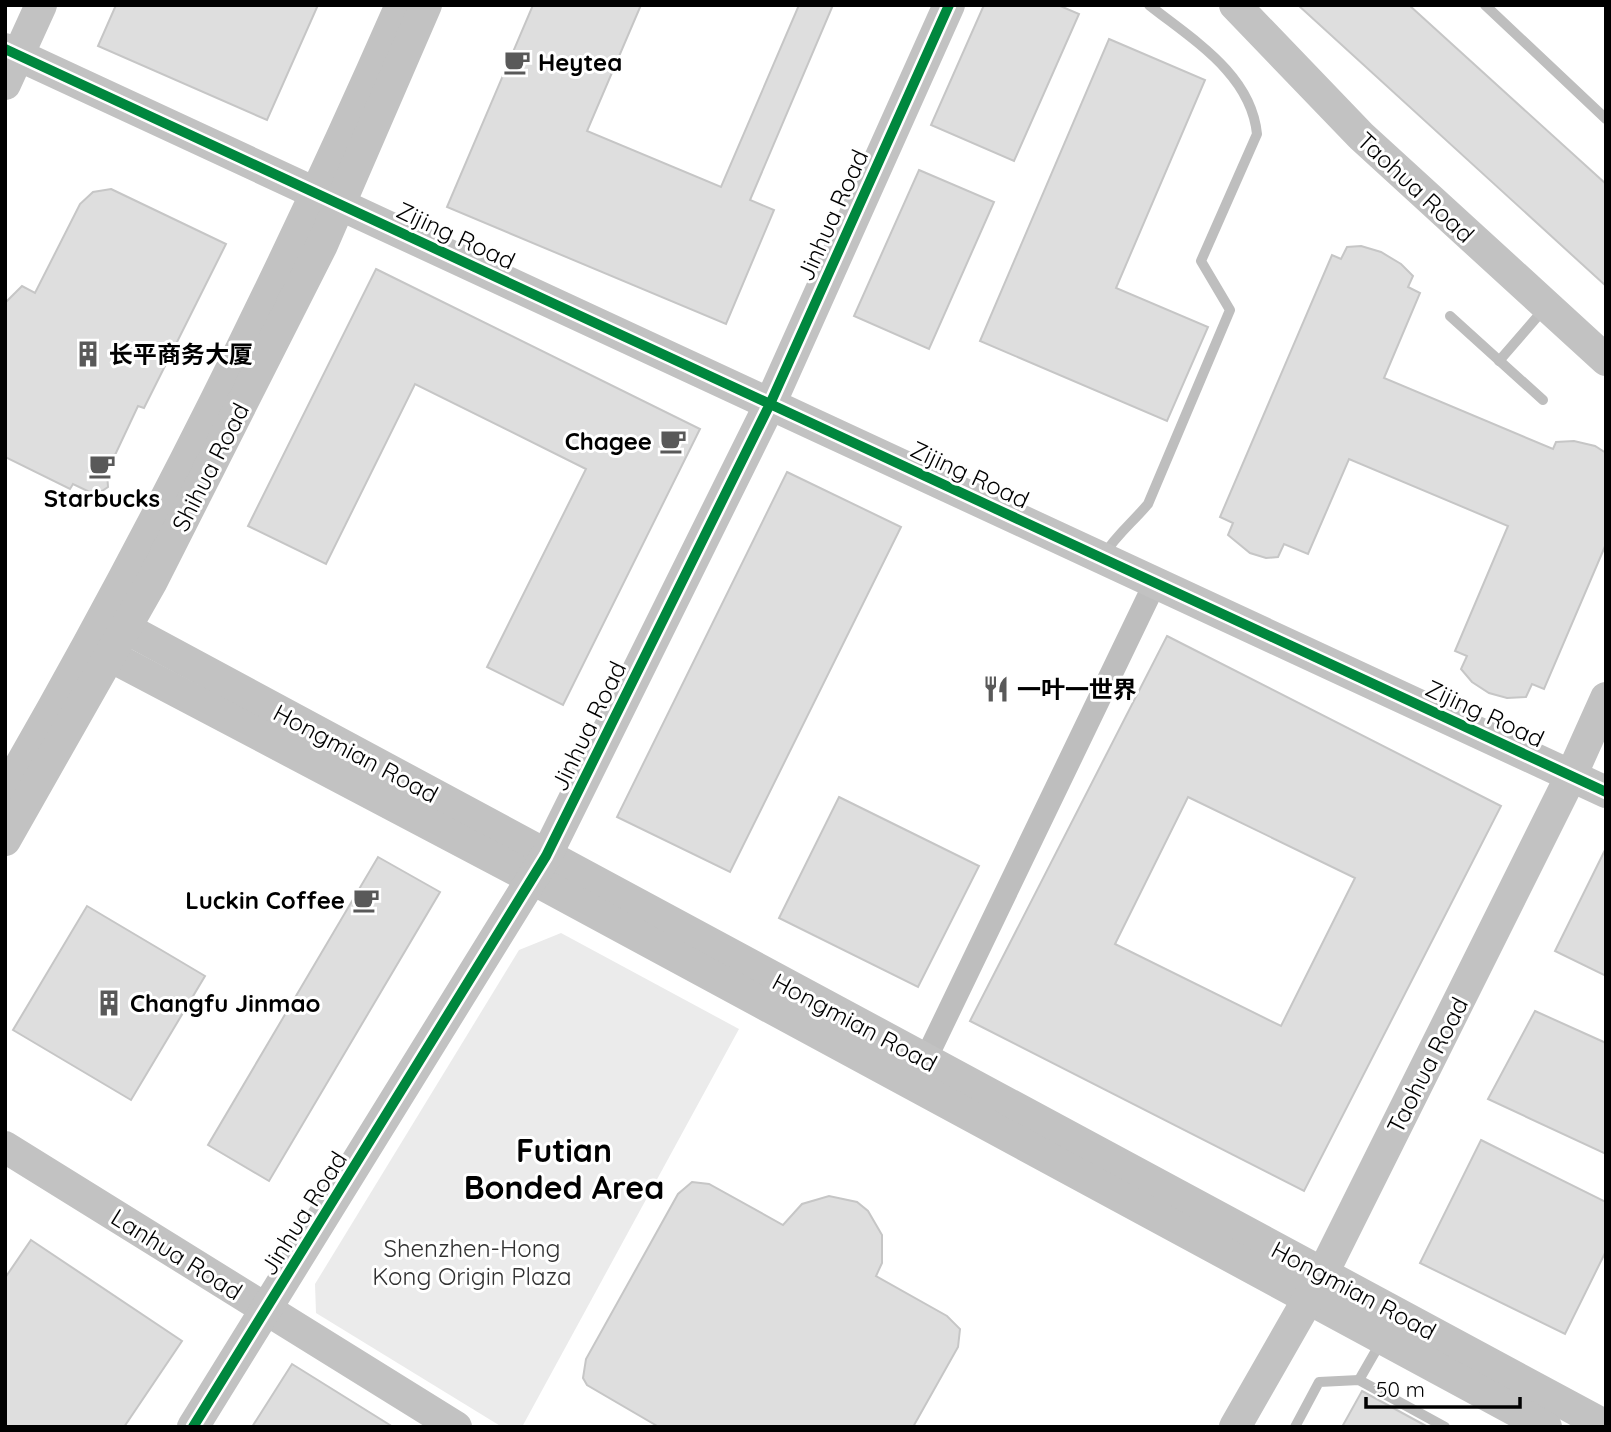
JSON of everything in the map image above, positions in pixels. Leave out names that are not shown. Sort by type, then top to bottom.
[{"type":"main road","points":[[5,84],[12,52],[41,5]]},
{"type":"main road","name":"Shihua Road","points":[[5,840],[100,651],[315,258],[328,199],[401,5]]},
{"type":"main road","name":"Shihua Road","points":[[328,199],[426,5]]},
{"type":"main road","name":"Jinhua Road","points":[[193,1427],[268,1310],[540,867],[770,404],[949,5]]},
{"type":"main road","name":"Taohua Road","points":[[1235,5],[1361,136],[1606,360]]},
{"type":"main road","name":"Zijing Road","points":[[12,52],[1606,792]]},
{"type":"main road","name":"Hongmian Road","points":[[115,623],[540,867],[920,1072],[1316,1285],[1606,1426]]},
{"type":"main road","name":"Shihua Road","points":[[5,792],[100,651]]},
{"type":"main road","name":"Hongmian Road","points":[[100,651],[540,867]]},
{"type":"main road","name":"Taohua Road","points":[[1236,1427],[1316,1285],[1572,776],[1606,698]]},
{"type":"main road","name":"Lanhua Road","points":[[5,1147],[456,1427]]},
{"type":"main road","name":"Hongmian Road","points":[[1316,1285],[1383,1337],[1546,1427]]},
{"type":"street","points":[[920,1072],[1154,583]]},
{"type":"lane","points":[[1102,558],[1118,532],[1130,525],[1148,504],[1230,310],[1201,261],[1257,134],[1245,90],[1220,63],[1149,5]]},
{"type":"lane","points":[[1485,5],[1606,119]]},
{"type":"lane","points":[[1499,361],[1546,307]]},
{"type":"lane","points":[[1450,316],[1542,400]]},
{"type":"lane","points":[[1359,1380],[1383,1337]]},
{"type":"lane","points":[[1295,1427],[1319,1382],[1359,1380],[1445,1427]]},
{"type":"green space","name":"Shenzhen-Hong Kong Origin Plaza","points":[[561,933],[739,1029],[522,1427],[502,1427],[316,1313],[315,1284],[519,950]]},
{"type":"building","points":[[116,5],[318,5],[267,120],[98,46]]},
{"type":"building","points":[[533,5],[641,5],[587,131],[721,187],[799,5],[833,5],[750,200],[774,210],[726,324],[447,207]]},
{"type":"building","points":[[984,5],[1058,5],[1079,14],[1014,161],[931,125]]},
{"type":"building","points":[[1298,5],[1409,5],[1606,184],[1606,286]]},
{"type":"building","points":[[1109,39],[1205,80],[1116,288],[1208,327],[1167,421],[980,341]]},
{"type":"building","points":[[919,170],[994,202],[929,349],[854,316]]},
{"type":"building","name":"长平商务大厦","points":[[111,189],[226,244],[144,408],[138,406],[107,472],[108,487],[96,495],[73,484],[70,489],[5,457],[5,303],[22,286],[35,293],[80,204],[93,192]]},
{"type":"building","points":[[1361,246],[1381,252],[1401,264],[1413,276],[1408,287],[1420,293],[1384,378],[1553,449],[1556,442],[1574,441],[1595,446],[1606,453],[1606,544],[1544,689],[1532,684],[1526,697],[1507,698],[1489,693],[1472,682],[1461,669],[1467,656],[1455,651],[1508,526],[1349,459],[1308,554],[1284,544],[1278,557],[1266,558],[1250,553],[1228,535],[1233,523],[1220,517],[1332,255],[1341,259],[1347,247]]},
{"type":"building","points":[[376,269],[700,429],[563,705],[487,667],[586,469],[415,384],[326,564],[248,526]]},
{"type":"building","points":[[787,472],[901,527],[730,872],[617,817]]},
{"type":"building","points":[[1167,636],[1501,806],[1304,1191],[970,1021]],"holes":[[[1188,797],[1355,878],[1281,1026],[1115,944]]]},
{"type":"building","points":[[839,797],[979,866],[918,987],[779,918]]},
{"type":"building","points":[[1606,848],[1606,976],[1555,951]]},
{"type":"building","points":[[378,857],[440,892],[269,1181],[208,1145]]},
{"type":"building","name":"Changfu Jinmao","points":[[87,906],[205,976],[131,1100],[13,1030]]},
{"type":"building","points":[[1535,1011],[1606,1043],[1606,1154],[1488,1099]]},
{"type":"building","points":[[1481,1140],[1606,1202],[1606,1251],[1565,1334],[1420,1263]]},
{"type":"building","points":[[692,1182],[709,1184],[783,1225],[802,1204],[829,1196],[857,1202],[868,1211],[882,1235],[882,1263],[876,1276],[947,1316],[960,1329],[958,1347],[913,1427],[659,1427],[587,1385],[583,1378],[586,1359],[678,1194]]},
{"type":"building","points":[[31,1240],[182,1341],[124,1427],[5,1427],[5,1278]]},
{"type":"building","points":[[292,1364],[393,1427],[252,1427]]},
{"type":"building","points":[[1362,1391],[1428,1427],[1342,1427]]},
{"type":"cycle path","points":[[193,1427],[546,856],[770,404],[949,5]]},
{"type":"cycle path","points":[[5,49],[1606,792]]},
{"type":"place","name":"Heytea","points":[[517,62]]},
{"type":"place","name":"长平商务大厦","points":[[88,354]]},
{"type":"place","name":"Chagee","points":[[673,441]]},
{"type":"place","name":"Starbucks","points":[[102,466]]},
{"type":"place","name":"一叶一世界","points":[[996,689]]},
{"type":"place","name":"Luckin Coffee","points":[[366,900]]},
{"type":"place","name":"Changfu Jinmao","points":[[109,1003]]},
{"type":"district","name":"Futian Bonded Area","points":[[564,1168]]}]
